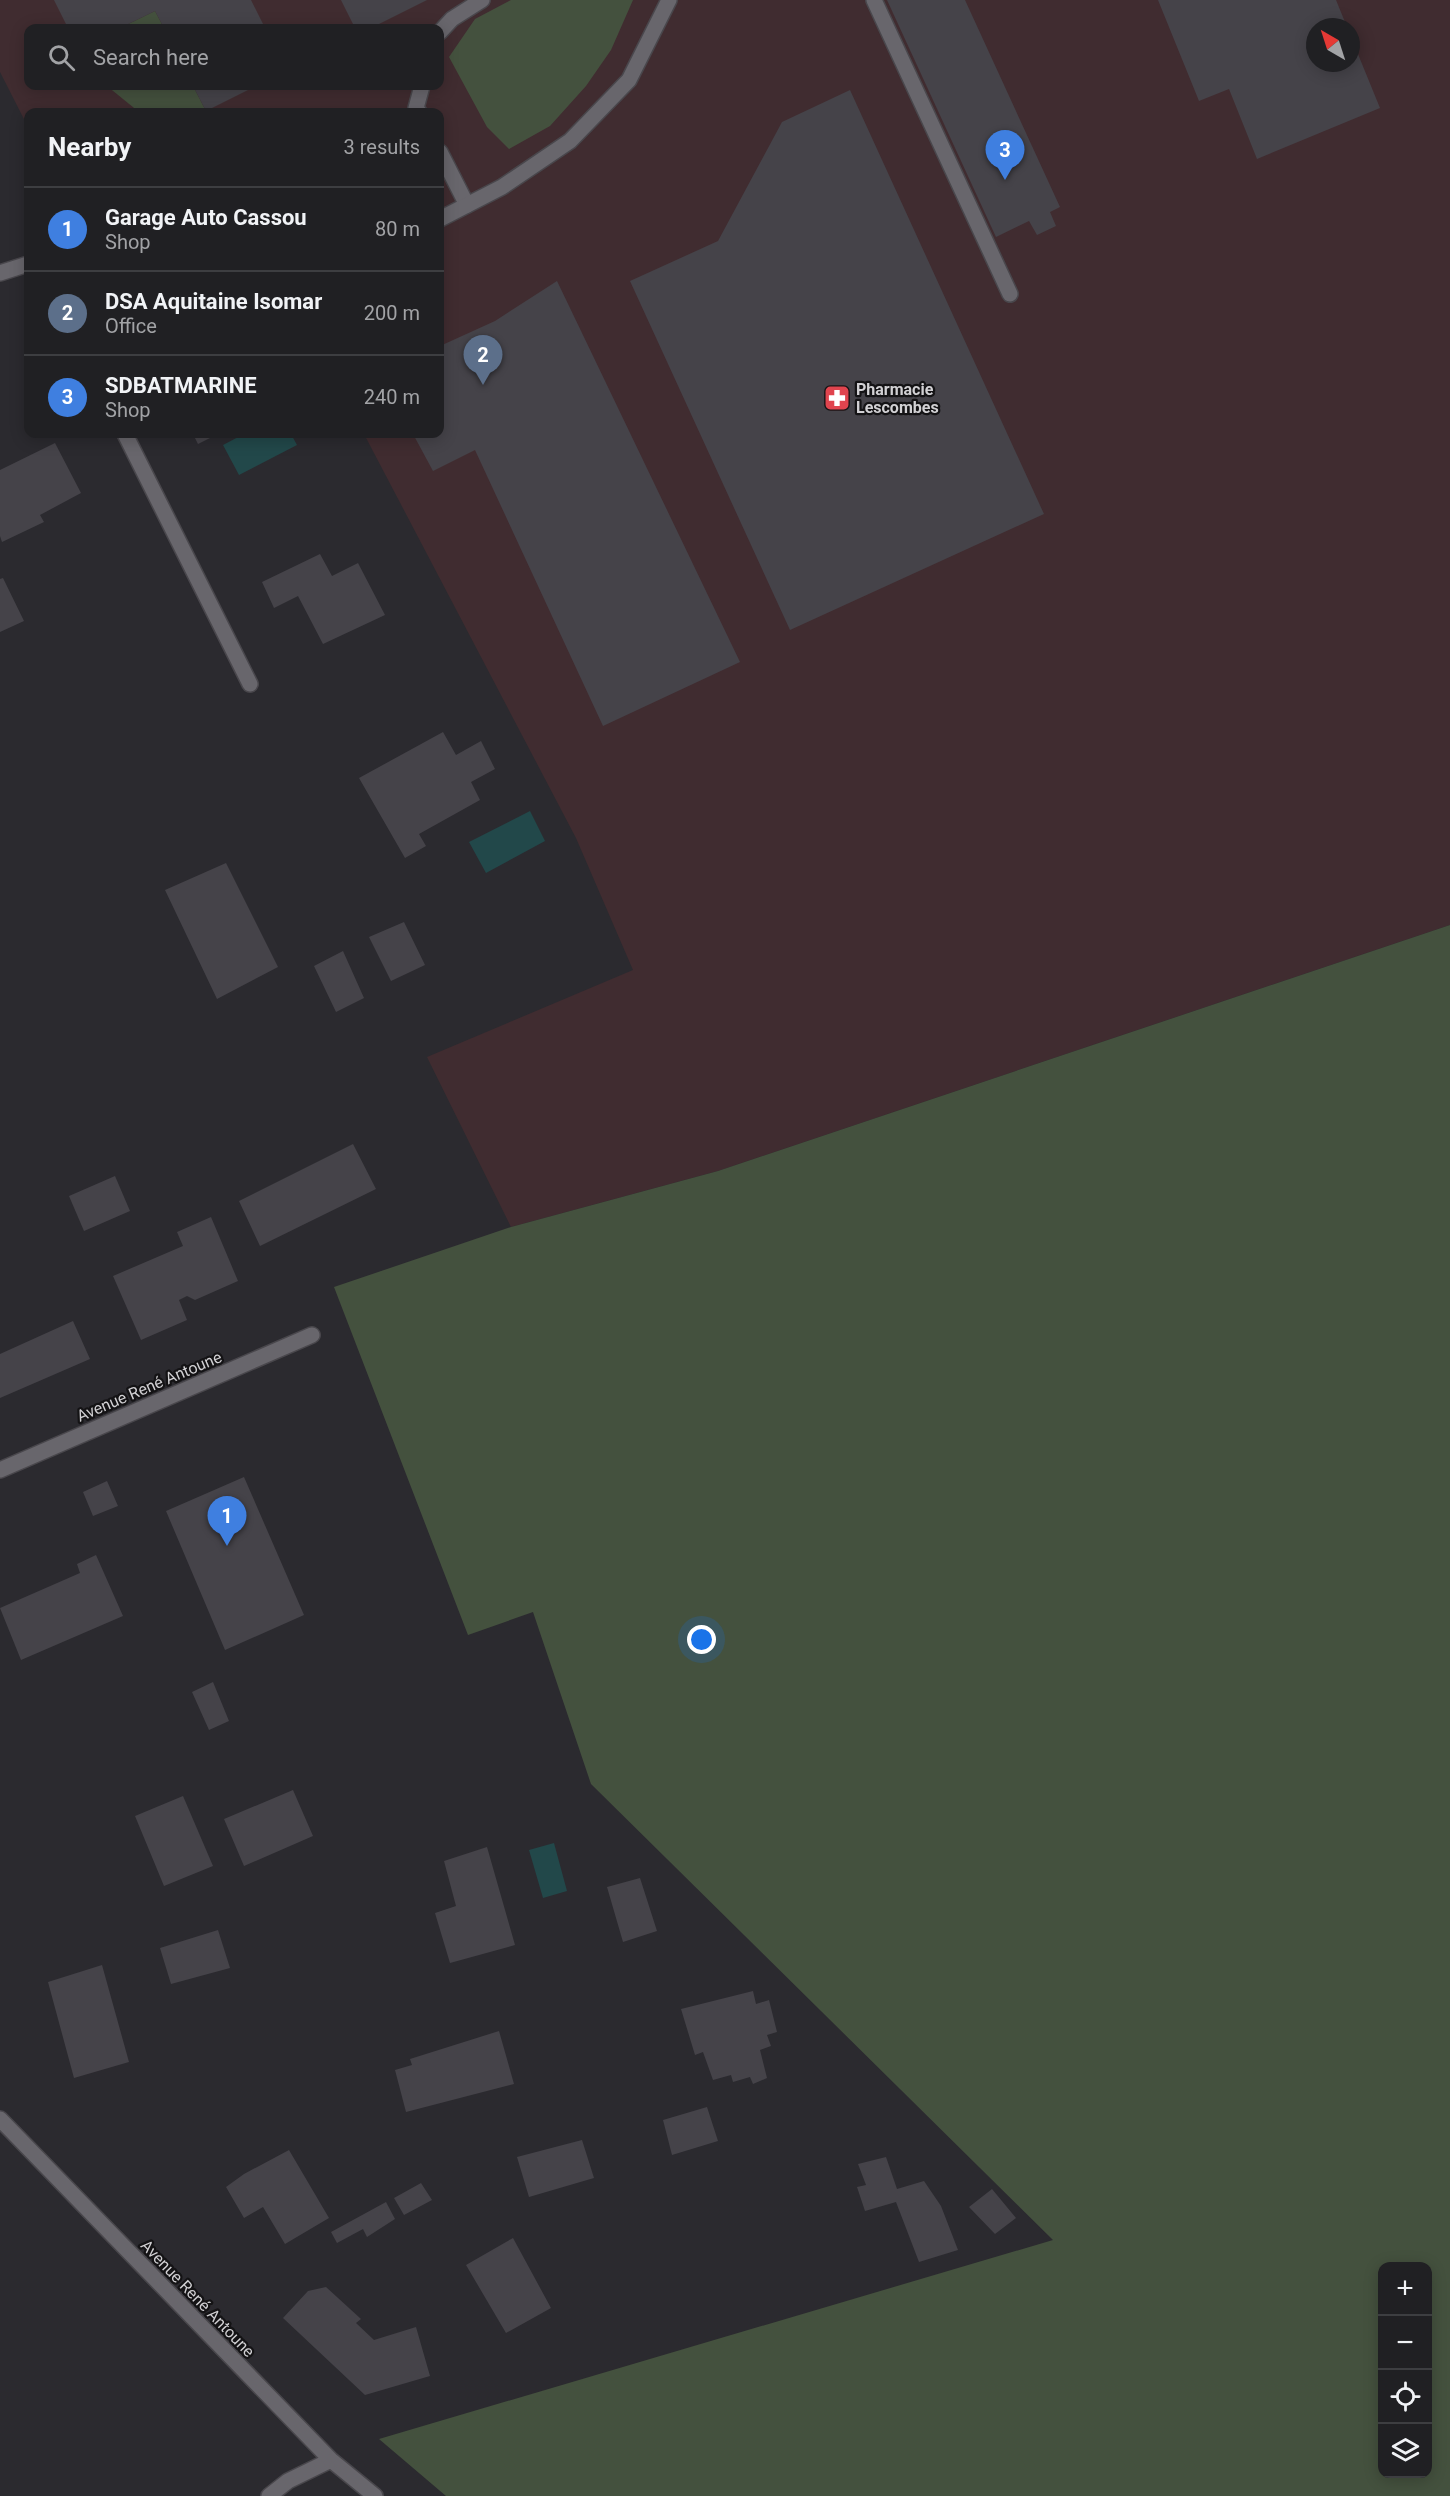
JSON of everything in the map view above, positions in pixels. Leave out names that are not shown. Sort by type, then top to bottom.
[{"type":"street","points":[[444,28],[452,19],[482,0]]},
{"type":"street","points":[[444,217],[502,187],[570,141],[628,80],[669,0]]},
{"type":"street","points":[[874,0],[1010,294]]},
{"type":"street","points":[[416,108],[421,90]]},
{"type":"street","points":[[444,160],[467,205]]},
{"type":"street","points":[[0,273],[24,265]]},
{"type":"street","points":[[127,438],[250,684]]},
{"type":"street","name":"Avenue René Antoune","points":[[0,1470],[312,1335]]},
{"type":"street","name":"Avenue René Antoune","points":[[0,2119],[331,2460],[375,2496]]},
{"type":"street","points":[[269,2496],[288,2481],[331,2460]]},
{"type":"shaded area","points":[[0,0],[1450,0],[1450,925],[718,1171],[511,1227],[427,1057],[633,970],[576,838],[366,438],[444,438],[444,108],[24,108],[24,119],[0,72]]},
{"type":"green space","points":[[511,0],[633,0],[611,50],[586,86],[550,126],[509,149],[487,127],[449,57],[475,19]]},
{"type":"green space","points":[[155,11],[162,24],[128,24]]},
{"type":"green space","points":[[112,90],[195,90],[204,108],[134,108]]},
{"type":"green space","points":[[1450,925],[1450,2496],[446,2496],[379,2439],[1053,2240],[591,1784],[533,1612],[468,1635],[334,1287],[511,1227],[718,1171]]},
{"type":"water","points":[[236,438],[293,438],[297,445],[239,475],[223,445]]},
{"type":"water","points":[[530,811],[545,841],[486,873],[469,842]]},
{"type":"water","points":[[554,1843],[567,1891],[543,1898],[529,1850]]},
{"type":"building","points":[[54,0],[251,0],[263,24],[162,24],[155,11],[128,24],[66,24]]},
{"type":"building","points":[[341,0],[427,0],[379,24],[353,24]]},
{"type":"building","points":[[887,0],[965,0],[1060,207],[1050,212],[1056,226],[1037,235],[1029,221],[996,237]]},
{"type":"building","points":[[1158,0],[1336,0],[1343,18],[1306,18],[1306,72],[1360,72],[1360,59],[1380,108],[1257,159],[1229,89],[1199,101]]},
{"type":"building","points":[[195,90],[248,90],[212,108],[204,108]]},
{"type":"building","name":"Pharmacie Lescombes","points":[[850,90],[1044,514],[790,630],[630,281],[718,241],[782,122]]},
{"type":"building","points":[[557,281],[740,662],[603,726],[475,450],[433,471],[415,438],[444,438],[444,344],[495,321]]},
{"type":"building","points":[[195,438],[210,438],[198,444]]},
{"type":"building","points":[[55,443],[81,493],[40,515],[44,522],[2,542],[0,536],[0,470]]},
{"type":"building","points":[[320,554],[332,576],[358,563],[385,615],[323,644],[298,596],[274,608],[262,582]]},
{"type":"building","points":[[3,578],[24,621],[0,632],[0,579]]},
{"type":"building","points":[[443,732],[456,755],[481,741],[495,769],[471,782],[480,800],[419,834],[426,846],[405,858],[359,778]]},
{"type":"building","points":[[226,863],[278,967],[217,999],[165,890]]},
{"type":"building","points":[[404,922],[425,965],[391,981],[369,937]]},
{"type":"building","points":[[343,951],[364,998],[336,1012],[314,966]]},
{"type":"building","points":[[353,1144],[376,1189],[260,1246],[239,1201]]},
{"type":"building","points":[[115,1176],[130,1211],[84,1231],[69,1196]]},
{"type":"building","points":[[211,1217],[238,1281],[195,1300],[187,1296],[179,1300],[187,1320],[141,1340],[113,1276],[183,1246],[177,1232]]},
{"type":"building","points":[[73,1321],[90,1359],[0,1398],[0,1354]]},
{"type":"building","points":[[244,1477],[304,1615],[225,1650],[166,1511]]},
{"type":"building","points":[[107,1481],[118,1506],[93,1516],[83,1492]]},
{"type":"building","points":[[96,1555],[123,1616],[21,1660],[0,1608],[80,1573],[77,1564]]},
{"type":"building","points":[[213,1682],[229,1721],[209,1730],[192,1692]]},
{"type":"building","points":[[293,1790],[313,1836],[244,1866],[224,1819]]},
{"type":"building","points":[[183,1796],[213,1866],[164,1886],[135,1816]]},
{"type":"building","points":[[487,1847],[515,1945],[450,1963],[435,1913],[456,1906],[444,1861]]},
{"type":"building","points":[[640,1878],[657,1931],[623,1942],[607,1887]]},
{"type":"building","points":[[218,1930],[230,1968],[171,1984],[160,1948]]},
{"type":"building","points":[[102,1965],[129,2062],[74,2078],[48,1982]]},
{"type":"building","points":[[753,1991],[756,2004],[769,2000],[777,2032],[767,2035],[771,2046],[760,2050],[767,2078],[753,2084],[750,2077],[733,2082],[731,2075],[713,2080],[703,2052],[695,2055],[681,2009]]},
{"type":"building","points":[[499,2031],[514,2084],[406,2112],[395,2070],[412,2065],[410,2059]]},
{"type":"building","points":[[707,2107],[718,2141],[672,2155],[663,2120]]},
{"type":"building","points":[[582,2140],[594,2178],[529,2197],[517,2157]]},
{"type":"building","points":[[289,2150],[329,2218],[285,2244],[263,2207],[244,2218],[226,2187],[244,2174]]},
{"type":"building","points":[[886,2157],[897,2189],[924,2181],[941,2206],[958,2250],[919,2262],[896,2202],[865,2211],[857,2187],[866,2185],[858,2164]]},
{"type":"building","points":[[421,2183],[432,2200],[404,2215],[394,2198]]},
{"type":"building","points":[[992,2189],[1016,2218],[995,2234],[969,2207]]},
{"type":"building","points":[[386,2202],[395,2219],[367,2237],[363,2229],[337,2243],[331,2232]]},
{"type":"building","points":[[513,2238],[551,2308],[506,2333],[466,2265]]},
{"type":"building","points":[[326,2287],[361,2319],[356,2323],[374,2340],[416,2327],[430,2376],[365,2395],[283,2318],[308,2291]]},
{"type":"place","name":"SDBATMARINE","points":[[1005,180]]},
{"type":"place","name":"DSA Aquitaine Isomar","points":[[483,385]]},
{"type":"place","name":"Pharmacie Lescombes","points":[[837,398]]},
{"type":"place","name":"Garage Auto Cassou","points":[[227,1546]]}]
